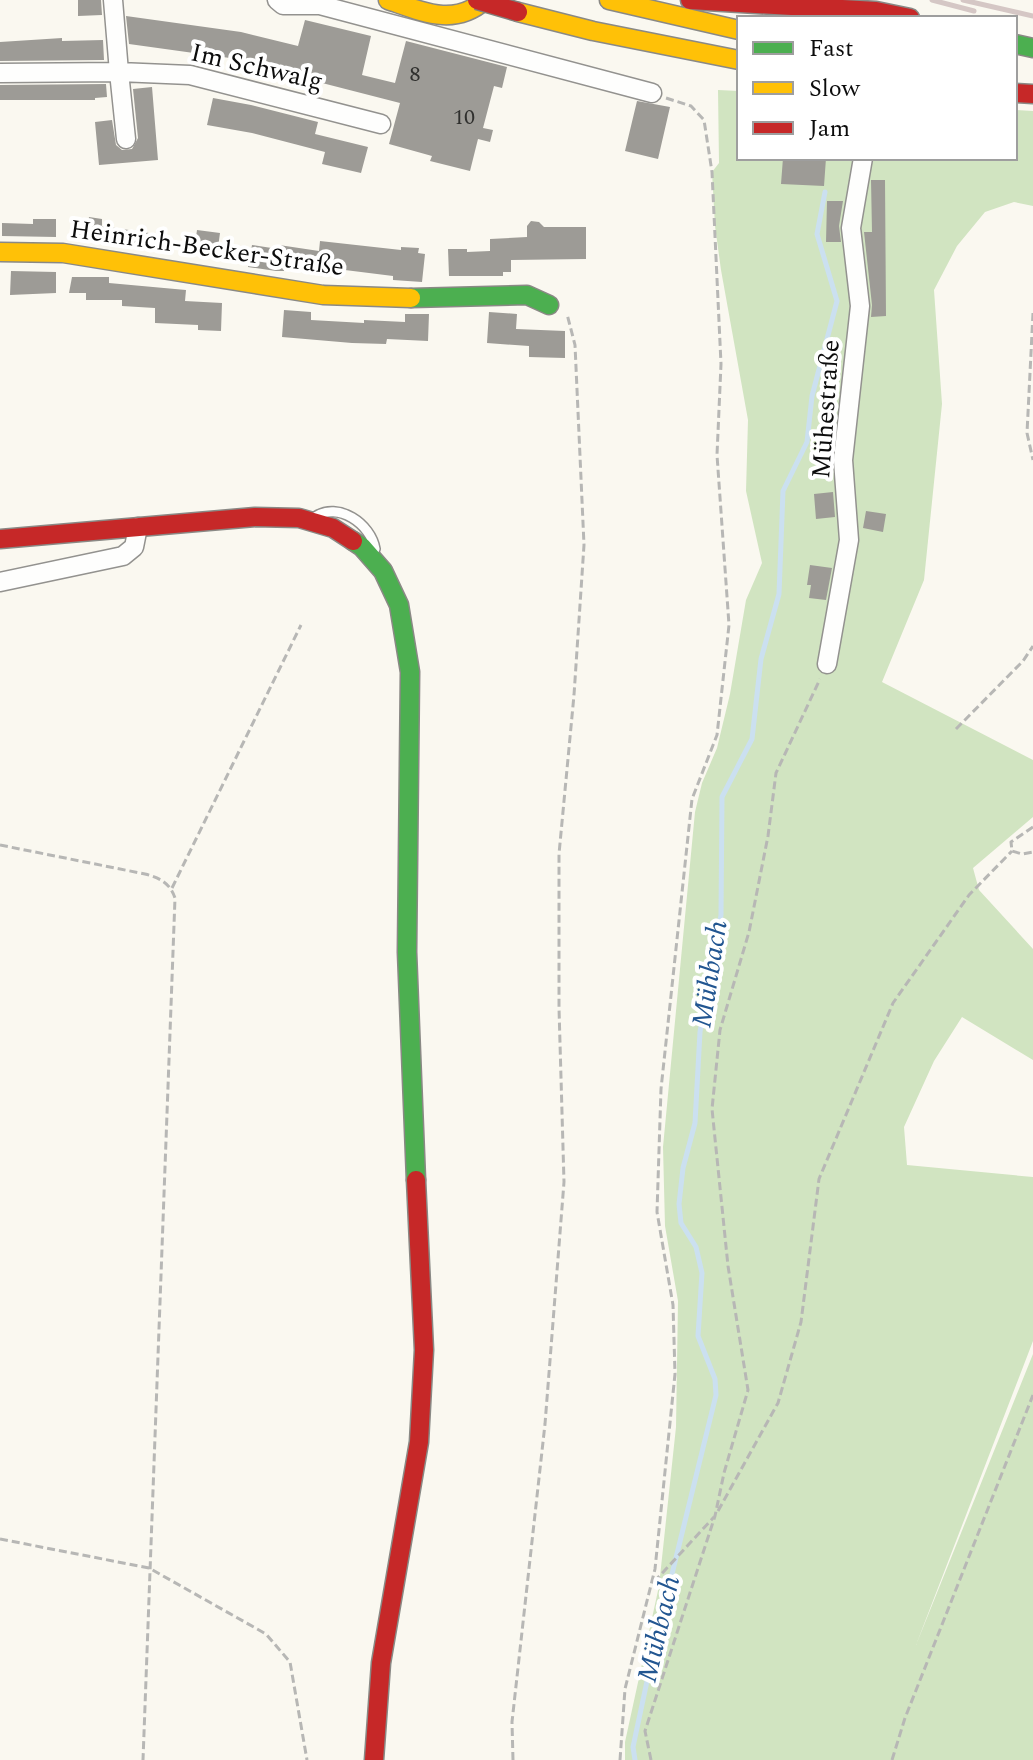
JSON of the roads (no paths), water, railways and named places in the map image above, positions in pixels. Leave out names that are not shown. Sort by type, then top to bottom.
[{"type":"main road","points":[[388,0],[450,17],[469,14],[485,0]]},
{"type":"main road","points":[[477,0],[593,31],[737,60]]},
{"type":"main road","points":[[609,0],[737,30]]},
{"type":"main road","points":[[690,0],[876,11],[900,16]]},
{"type":"main road","name":"Heinrich-Becker-Straße","points":[[0,252],[63,253],[323,295],[422,298],[527,295],[549,305]]},
{"type":"main road","points":[[0,539],[272,516],[310,520],[343,533],[375,561],[399,605],[410,672],[407,952],[424,1350],[419,1442],[381,1663],[374,1760]]},
{"type":"street","points":[[113,0],[126,139]]},
{"type":"street","points":[[277,0],[283,5],[320,5],[652,93]]},
{"type":"street","name":"Im Schwalg","points":[[0,73],[190,75],[381,124]]},
{"type":"street","name":"Mühestraße","points":[[827,664],[849,540],[843,460],[860,306],[851,228],[863,160]]},
{"type":"street","points":[[0,582],[123,556],[134,547],[138,527]]},
{"type":"waterway","name":"Mühbach","points":[[635,1760],[633,1747],[656,1639],[716,1395],[715,1379],[698,1336],[702,1273],[696,1247],[681,1223],[679,1204],[683,1168],[695,1123],[700,1032],[721,915],[722,797],[752,739],[761,659],[779,594],[783,491],[807,442],[812,396],[837,301],[817,234],[825,192]]},
{"type":"railway","points":[[932,0],[974,11]]},
{"type":"railway","points":[[963,0],[1033,16]]}]
